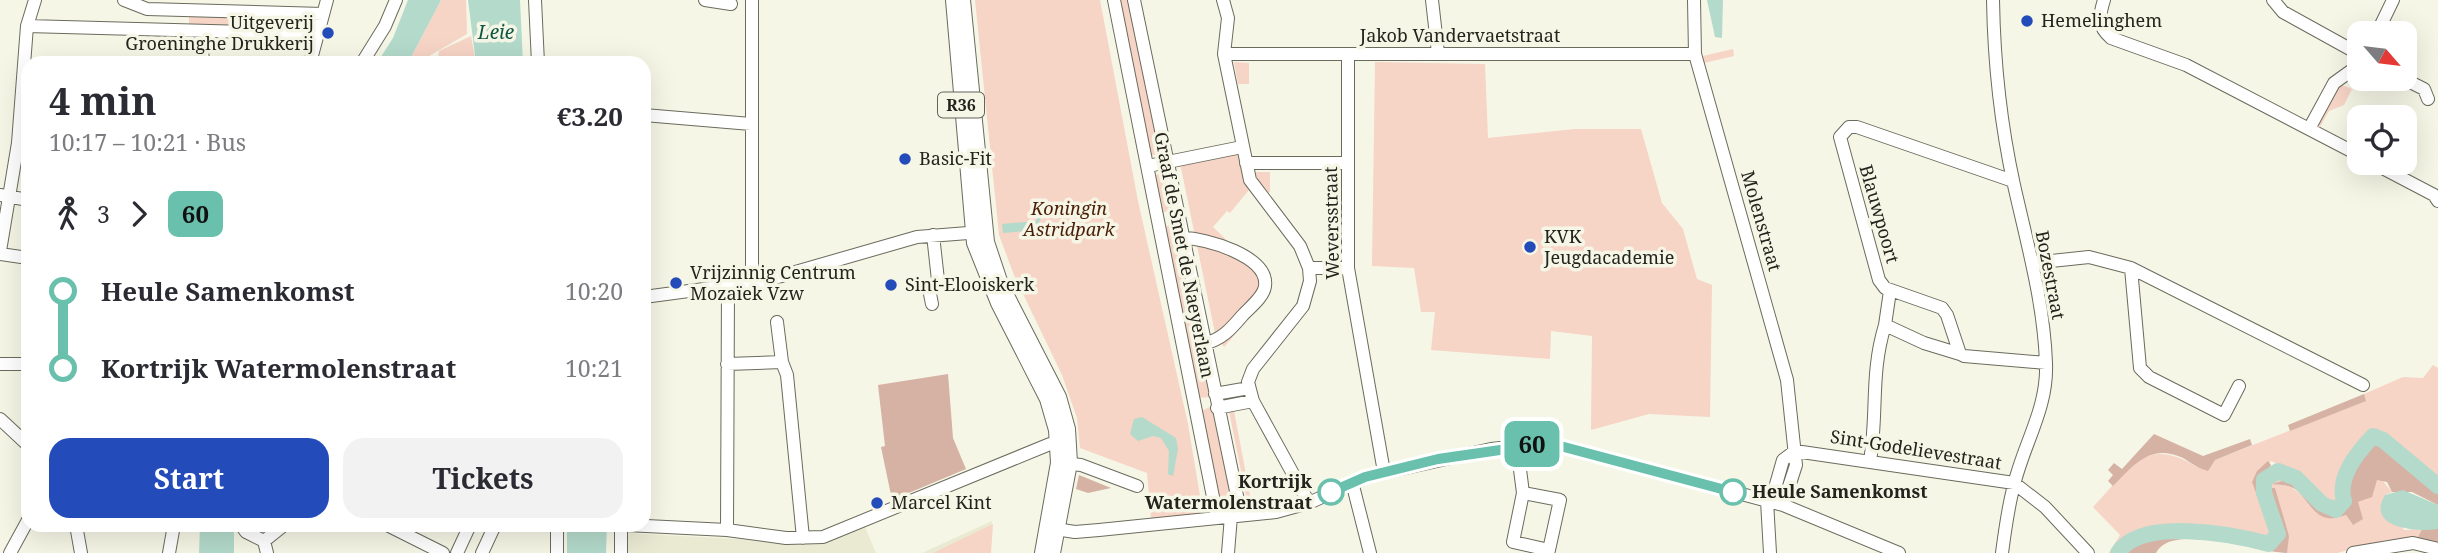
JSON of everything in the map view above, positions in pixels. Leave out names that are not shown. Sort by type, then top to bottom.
[{"type":"main road","name":"R36","points":[[953,0],[979,232]]},
{"type":"main road","name":"R36","points":[[963,0],[979,232],[977,253],[998,303],[1047,399],[1063,444],[1064,463],[1052,528],[1042,553]]},
{"type":"main road","name":"R36","points":[[1052,528],[1053,553]]},
{"type":"street","points":[[26,56],[27,26],[35,0]]},
{"type":"street","points":[[312,56],[327,0]]},
{"type":"street","points":[[366,56],[385,26],[396,0]]},
{"type":"street","points":[[535,0],[538,56]]},
{"type":"street","points":[[705,0],[745,4],[751,124],[752,283]]},
{"type":"street","name":"Graaf de Smet de Naeyerlaan","points":[[1114,0],[1217,517]]},
{"type":"street","name":"Graaf de Smet de Naeyerlaan","points":[[1134,0],[1216,401],[1236,516],[1228,553]]},
{"type":"street","points":[[1223,0],[1228,18],[1224,54],[1251,184],[1300,246],[1309,268],[1310,281],[1303,306],[1253,369],[1249,376],[1249,388],[1309,503]]},
{"type":"street","points":[[1432,0],[1438,53]]},
{"type":"street","name":"Molenstraat","points":[[1694,0],[1695,54],[1784,368],[1796,451]]},
{"type":"street","name":"Bozestraat","points":[[1993,0],[1997,59],[2013,181],[2032,263],[2046,363],[2038,423],[2014,483],[2002,553]]},
{"type":"street","points":[[2104,0],[2099,18],[2103,30],[2111,38],[2186,65],[2347,149]]},
{"type":"street","points":[[2273,0],[2283,12],[2347,47]]},
{"type":"street","points":[[2383,21],[2393,0]]},
{"type":"street","points":[[127,29],[128,2],[147,9],[219,10],[269,6],[323,14]]},
{"type":"street","points":[[218,31],[219,10]]},
{"type":"street","points":[[27,26],[318,34]]},
{"type":"street","points":[[201,31],[203,56]]},
{"type":"street","name":"Jakob Vandervaetstraat","points":[[1224,54],[1695,54]]},
{"type":"street","name":"Weversstraat","points":[[1348,54],[1348,268],[1384,472]]},
{"type":"street","points":[[2309,129],[2334,83],[2347,74]]},
{"type":"street","points":[[2417,86],[2424,89],[2428,99]]},
{"type":"street","points":[[651,116],[751,124]]},
{"type":"street","name":"Blauwpoort","points":[[1890,291],[1880,280],[1872,256],[1840,144],[1844,131],[1857,127],[2013,181]]},
{"type":"street","points":[[1148,166],[1242,147]]},
{"type":"street","points":[[21,150],[5,195],[0,253],[21,257]]},
{"type":"street","points":[[1245,163],[1348,163]]},
{"type":"street","points":[[2396,175],[2434,195],[2438,201]]},
{"type":"street","points":[[651,295],[752,283],[791,275],[868,249],[933,235],[979,232]]},
{"type":"street","points":[[932,304],[929,289],[934,288],[938,280],[933,235]]},
{"type":"street","name":"Graaf de Smet de Naeyerlaan","points":[[1183,238],[1210,240],[1230,248],[1260,271],[1265,279],[1263,292],[1224,336],[1204,344]]},
{"type":"street","points":[[2032,263],[2089,257],[2131,268],[2363,385]]},
{"type":"street","points":[[1309,268],[1348,268]]},
{"type":"street","points":[[2131,268],[2140,368],[2149,377],[2224,415],[2239,386]]},
{"type":"street","points":[[727,530],[729,286]]},
{"type":"street","points":[[1870,461],[1876,425],[1874,371],[1890,291],[1942,308],[1947,315],[1959,354]]},
{"type":"street","points":[[777,322],[782,362],[787,375],[803,538]]},
{"type":"street","points":[[1885,325],[1924,343],[1959,354],[2046,363]]},
{"type":"street","points":[[727,364],[782,362]]},
{"type":"street","points":[[0,364],[21,364]]},
{"type":"street","points":[[1216,401],[1249,388]]},
{"type":"street","points":[[1196,404],[1254,401]]},
{"type":"street","points":[[0,418],[21,438]]},
{"type":"street","points":[[1052,528],[1099,530],[1276,512],[1309,503],[1352,482],[1384,472],[1517,446],[1549,443],[1774,502],[1899,553]]},
{"type":"street","points":[[651,526],[727,530],[803,538],[823,537],[1050,444],[1063,444]]},
{"type":"street","points":[[1517,446],[1522,493],[1511,545],[1549,551],[1560,500],[1522,493]]},
{"type":"street","points":[[1770,553],[1774,502],[1783,460],[1785,455],[1796,451]]},
{"type":"street","name":"Sint-Godelievestraat","points":[[1796,451],[2014,483],[2045,507],[2088,553]]},
{"type":"street","points":[[1064,463],[1137,486]]},
{"type":"street","points":[[1352,482],[1370,553]]},
{"type":"street","points":[[10,553],[21,532]]},
{"type":"street","points":[[77,532],[81,553]]},
{"type":"street","points":[[169,553],[173,532]]},
{"type":"street","points":[[246,532],[265,547],[275,532]]},
{"type":"street","points":[[401,532],[443,553]]},
{"type":"street","points":[[457,553],[467,532]]},
{"type":"street","points":[[482,553],[492,532]]},
{"type":"street","points":[[557,532],[557,553]]},
{"type":"street","points":[[621,553],[622,532]]},
{"type":"street","points":[[2353,553],[2413,543],[2438,549]]},
{"type":"shaded area","points":[[948,374],[953,438],[966,469],[892,500],[881,447],[885,446],[878,385]]},
{"type":"shaded area","points":[[2364,394],[2366,401],[2290,431],[2288,425]]},
{"type":"shaded area","points":[[2154,434],[2203,456],[2250,439],[2252,445],[2215,460],[2208,471],[2171,454],[2152,455],[2136,464],[2113,486],[2108,481],[2113,475],[2108,470],[2114,463],[2122,469]]},
{"type":"shaded area","points":[[2371,442],[2386,447],[2438,490],[2438,505],[2412,492],[2392,492],[2387,482],[2377,480],[2372,497],[2358,502],[2363,519],[2353,525],[2346,515],[2336,518],[2321,516],[2295,489],[2272,484],[2285,480],[2304,491],[2306,489],[2325,512],[2337,514],[2348,504],[2347,491],[2351,470]]},
{"type":"shaded area","points":[[2268,461],[2271,465],[2261,484],[2267,509],[2263,511],[2252,482],[2257,471]]},
{"type":"shaded area","points":[[1079,475],[1111,488],[1088,493],[1076,489]]},
{"type":"shaded area","points":[[2271,488],[2275,488],[2289,536],[2287,553],[2197,539],[2165,544],[2156,553],[2120,553],[2128,545],[2142,539],[2178,534],[2234,537],[2266,546],[2278,545],[2283,536]]},
{"type":"shaded area","points":[[992,521],[991,553],[922,553]]},
{"type":"shaded area","points":[[865,527],[876,553],[626,553],[626,533],[809,543]]},
{"type":"shaded area","points":[[2422,529],[2438,529],[2438,546],[2417,539]]},
{"type":"green space","points":[[441,0],[466,0],[467,34],[429,56],[412,56]]},
{"type":"green space","name":"Koningin Astridpark","points":[[975,0],[1100,0],[1138,201],[1188,424],[1203,514],[1151,518],[1147,473],[1080,448],[1077,418],[1062,375],[1014,275],[999,235]]},
{"type":"green space","points":[[1116,0],[1132,0],[1163,153],[1148,156]]},
{"type":"green space","points":[[189,16],[248,18],[250,24],[189,25]]},
{"type":"green space","points":[[471,36],[475,56],[438,56],[439,51]]},
{"type":"green space","points":[[1733,49],[1734,56],[1704,63],[1703,56]]},
{"type":"green space","points":[[1234,62],[1249,63],[1249,84],[1238,84]]},
{"type":"green space","name":"KVK Jeugdacademie","points":[[1375,62],[1485,64],[1488,138],[1575,129],[1641,129],[1662,203],[1683,229],[1697,279],[1712,285],[1710,417],[1649,414],[1591,430],[1592,336],[1551,331],[1550,359],[1431,350],[1435,312],[1421,312],[1414,268],[1372,266]]},
{"type":"green space","points":[[2342,85],[2347,87],[2347,91],[2351,91],[2344,105],[2329,111],[2319,129],[2317,128],[2338,87]]},
{"type":"green space","points":[[1237,153],[1249,190],[1230,213],[1227,211],[1213,227],[1260,272],[1268,296],[1224,347],[1215,333],[1180,163]]},
{"type":"green space","points":[[1164,172],[1174,210],[1159,213],[1153,176]]},
{"type":"green space","points":[[1254,172],[1270,172],[1270,192],[1266,194]]},
{"type":"green space","points":[[1177,224],[1210,397],[1198,398],[1162,227]]},
{"type":"green space","points":[[2433,365],[2438,368],[2438,490],[2386,447],[2378,433],[2374,432],[2362,441],[2348,461],[2332,503],[2325,501],[2303,475],[2271,461],[2253,482],[2272,529],[2268,539],[2221,528],[2140,532],[2118,543],[2114,553],[2109,553],[2120,535],[2093,507],[2127,469],[2138,461],[2150,455],[2163,454],[2197,467],[2365,401],[2364,394],[2403,377],[2423,378]]},
{"type":"green space","points":[[1213,407],[1235,507],[1219,509],[1201,411]]},
{"type":"green space","points":[[1229,411],[1234,411],[1253,511],[1249,511]]},
{"type":"green space","points":[[2273,477],[2298,482],[2306,489],[2304,492],[2285,480],[2274,484],[2293,488],[2323,516],[2337,518],[2346,515],[2352,524],[2358,502],[2366,499],[2377,480],[2382,480],[2392,492],[2385,495],[2404,530],[2422,529],[2417,539],[2386,540],[2337,553],[2287,553],[2275,488],[2267,489]]},
{"type":"green space","points":[[993,524],[991,553],[933,553]]},
{"type":"water","points":[[408,0],[441,0],[412,56],[381,56],[393,38]]},
{"type":"water","name":"Leie","points":[[468,0],[520,0],[523,56],[475,56]]},
{"type":"water","points":[[1707,0],[1723,0],[1722,38],[1715,37]]},
{"type":"water","points":[[1041,218],[1038,225],[1042,232],[1036,230],[1003,233],[1002,224],[1036,221]]},
{"type":"water","points":[[1142,417],[1176,438],[1178,449],[1173,476],[1168,474],[1169,451],[1161,438],[1153,436],[1138,441],[1130,434],[1134,419]]},
{"type":"water","points":[[2403,490],[2438,505],[2438,529],[2408,529],[2397,526],[2382,515],[2381,506],[2385,495]]},
{"type":"water","points":[[200,532],[234,532],[234,553],[199,553]]},
{"type":"water","points":[[567,532],[607,532],[606,553],[567,553]]},
{"type":"waterway","points":[[2118,553],[2130,542],[2146,535],[2166,532],[2211,533],[2269,544],[2278,534],[2264,493],[2264,480],[2278,471],[2296,478],[2322,504],[2336,510],[2344,501],[2343,483],[2346,474],[2373,436],[2383,440],[2438,486]]},
{"type":"bus line","name":"60","points":[[1331,492],[1365,477],[1438,459],[1491,449],[1549,443],[1733,492]]},
{"type":"place","name":"Hemelinghem","points":[[2027,21]]},
{"type":"place","name":"Uitgeverij Groeninghe Drukkerij","points":[[328,33]]},
{"type":"place","name":"Basic-Fit","points":[[905,159]]},
{"type":"place","name":"KVK Jeugdacademie","points":[[1530,247]]},
{"type":"place","name":"Vrijzinnig Centrum Mozaïek Vzw","points":[[676,283]]},
{"type":"place","name":"Sint-Elooiskerk","points":[[891,285]]},
{"type":"place","name":"Kortrijk Watermolenstraat","points":[[1331,492]]},
{"type":"place","name":"Heule Samenkomst","points":[[1733,492]]},
{"type":"place","name":"Marcel Kint","points":[[877,503]]}]
